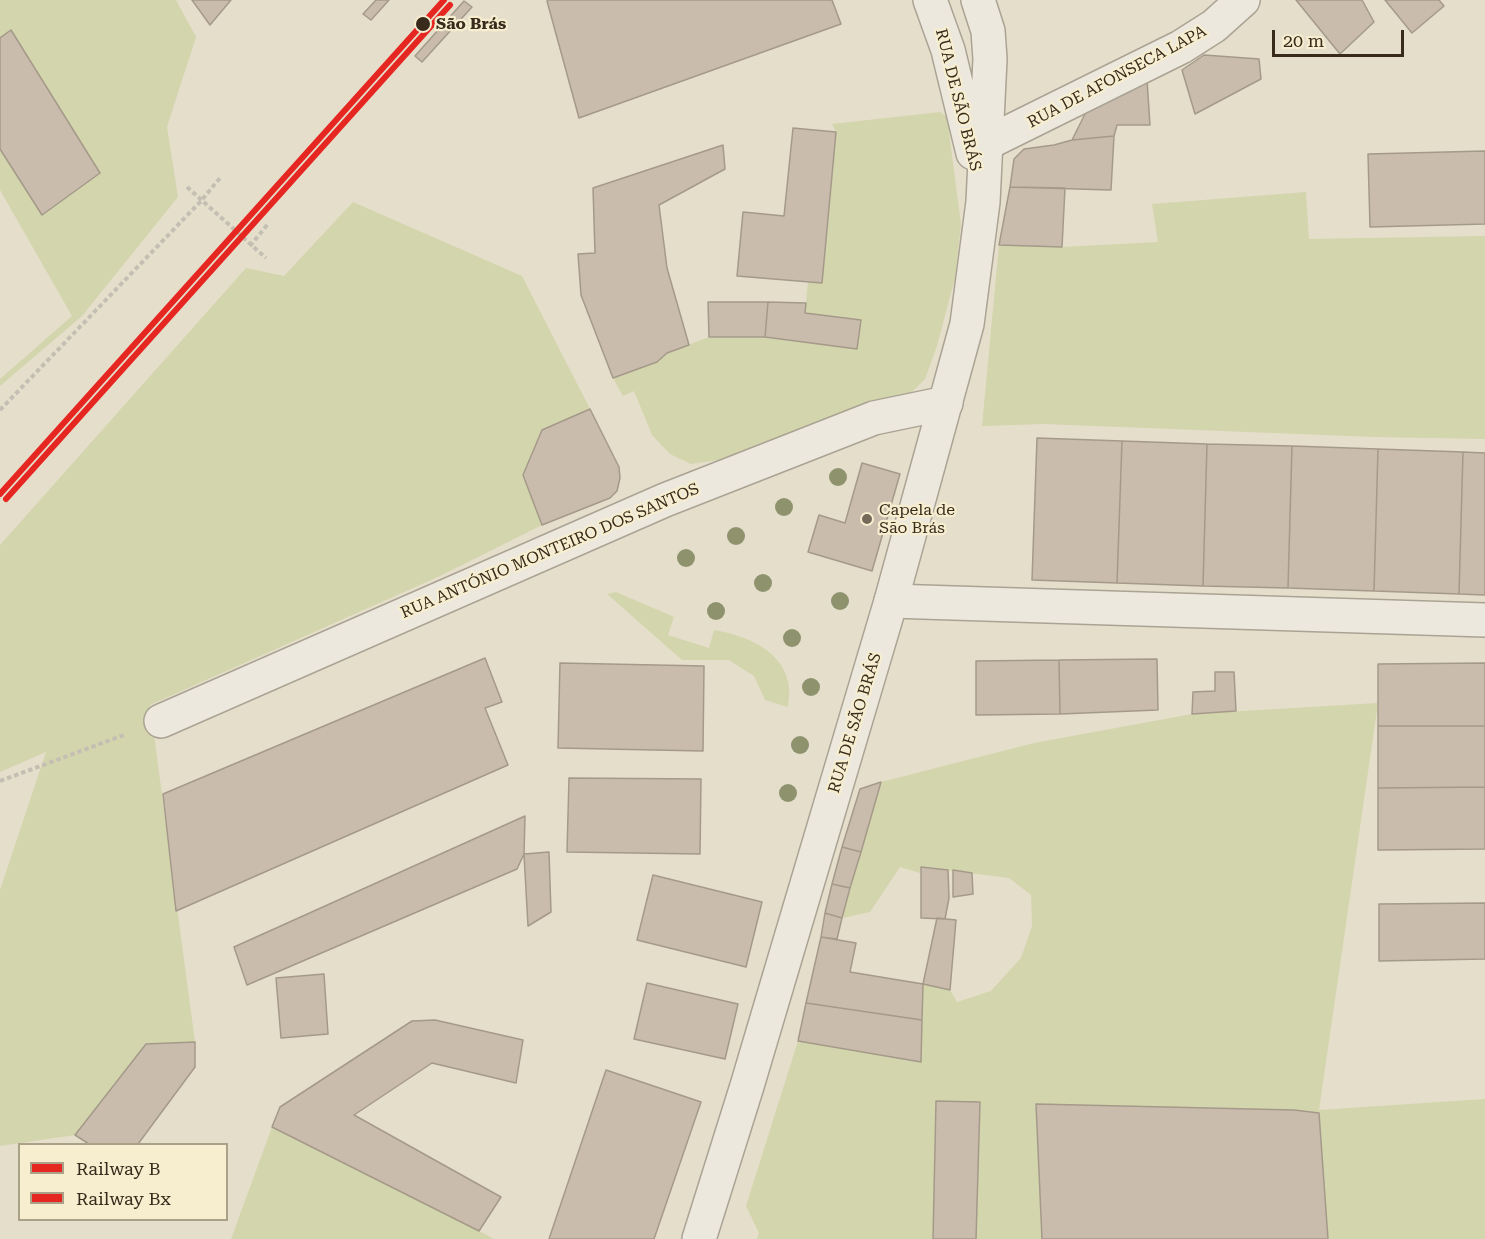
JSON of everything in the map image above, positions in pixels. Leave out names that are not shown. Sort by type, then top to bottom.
[{"type":"street","name":"RUA DE SÃO BRÁS","points":[[930,0],[948,50],[964,109],[982,201]]},
{"type":"street","name":"RUA DE SÃO BRÁS","points":[[699,1239],[747,1086],[891,602],[967,324],[982,201],[990,60],[988,31],[978,0]]},
{"type":"street","name":"RUA DE AFONSECA LAPA","points":[[985,144],[1181,47],[1214,26],[1243,0]]},
{"type":"street","name":"RUA ANTÓNIO MONTEIRO DOS SANTOS","points":[[161,721],[665,500],[874,418],[946,404]]},
{"type":"street","points":[[891,602],[1485,620]]},
{"type":"path","points":[[0,410],[201,201],[220,178]]},
{"type":"path","points":[[187,187],[266,258]]},
{"type":"path","points":[[250,246],[268,224]]},
{"type":"path","points":[[0,781],[161,721]]},
{"type":"green space","points":[[0,0],[176,0],[196,37],[167,127],[178,197],[82,316],[0,386],[0,379],[72,316],[0,190],[0,149],[42,215],[100,173],[11,31],[0,38]]},
{"type":"green space","points":[[940,112],[947,117],[961,224],[955,278],[937,346],[925,379],[902,402],[725,459],[691,464],[670,454],[652,435],[634,391],[623,396],[613,378],[657,362],[667,353],[709,337],[765,337],[805,313],[808,282],[822,283],[836,132],[832,124]]},
{"type":"green space","points":[[1306,192],[1309,239],[1485,236],[1485,439],[1044,424],[982,426],[999,245],[1062,247],[1158,242],[1152,204]]},
{"type":"green space","points":[[353,202],[522,276],[590,409],[542,430],[523,475],[542,525],[440,576],[150,705],[195,1042],[146,1045],[75,1135],[0,1146],[0,890],[46,752],[0,772],[0,545],[246,268],[284,276]]},
{"type":"green space","points":[[616,592],[674,617],[668,635],[709,648],[714,630],[738,636],[762,647],[780,664],[786,675],[789,690],[788,707],[765,700],[754,676],[729,660],[682,660],[607,594]]},
{"type":"green space","points":[[1378,703],[1319,1110],[1485,1099],[1485,1239],[1328,1239],[1037,1104],[1042,1239],[757,1239],[759,1233],[746,1206],[798,1041],[921,1062],[923,984],[950,990],[957,1002],[991,991],[1021,958],[1032,926],[1031,895],[1009,878],[921,867],[920,873],[900,867],[870,912],[842,918],[881,782],[1034,743],[1192,714]]},
{"type":"green space","points":[[272,1127],[479,1231],[494,1239],[231,1239]]},
{"type":"building","points":[[192,0],[231,0],[210,25]]},
{"type":"building","points":[[376,0],[389,0],[371,20],[363,14]]},
{"type":"building","points":[[548,0],[832,0],[841,24],[579,118]]},
{"type":"building","points":[[1296,0],[1362,0],[1374,22],[1340,54]]},
{"type":"building","points":[[1385,0],[1439,0],[1444,6],[1412,33]]},
{"type":"building","points":[[464,1],[472,7],[422,62],[415,56]]},
{"type":"building","points":[[11,30],[100,173],[42,215],[0,149],[0,38]]},
{"type":"building","points":[[1204,55],[1259,59],[1261,79],[1195,114],[1182,70]]},
{"type":"building","points":[[1147,80],[1150,125],[1117,125],[1114,136],[1072,140],[1087,110]]},
{"type":"building","points":[[793,128],[836,132],[822,283],[737,276],[743,212],[784,216]]},
{"type":"building","points":[[1114,136],[1111,190],[1010,187],[1014,159],[1024,149],[1072,140]]},
{"type":"building","points":[[723,145],[725,169],[659,205],[667,268],[689,345],[667,353],[657,362],[613,378],[581,295],[578,254],[595,253],[593,188]]},
{"type":"building","points":[[1485,151],[1485,224],[1370,227],[1368,154]]},
{"type":"building","points":[[1010,187],[1065,188],[1062,247],[999,245]]},
{"type":"building","points":[[708,302],[768,302],[765,337],[709,337]]},
{"type":"building","points":[[768,302],[806,303],[805,313],[861,320],[857,349],[765,337]]},
{"type":"building","points":[[590,409],[619,467],[620,478],[617,491],[610,498],[542,525],[523,475],[542,430]]},
{"type":"building","points":[[1037,438],[1122,441],[1117,583],[1032,580]]},
{"type":"building","points":[[1122,441],[1207,444],[1203,586],[1117,583]]},
{"type":"building","points":[[1207,444],[1292,446],[1288,588],[1203,586]]},
{"type":"building","points":[[1292,446],[1378,449],[1374,591],[1288,588]]},
{"type":"building","points":[[1378,449],[1463,452],[1459,594],[1374,591]]},
{"type":"building","points":[[1463,452],[1485,453],[1485,595],[1459,594]]},
{"type":"building","name":"Capela de São Brás","points":[[862,463],[900,474],[872,571],[808,552],[819,515],[845,523]]},
{"type":"building","points":[[485,658],[502,702],[485,708],[508,765],[176,911],[163,794]]},
{"type":"building","points":[[1157,659],[1158,710],[1060,714],[1059,660]]},
{"type":"building","points":[[1059,660],[1060,714],[976,715],[976,661]]},
{"type":"building","points":[[560,663],[704,666],[703,751],[558,748]]},
{"type":"building","points":[[1485,663],[1485,726],[1378,726],[1378,664]]},
{"type":"building","points":[[1215,672],[1234,672],[1236,711],[1192,714],[1193,692],[1215,691]]},
{"type":"building","points":[[1378,726],[1485,726],[1485,787],[1378,788]]},
{"type":"building","points":[[569,778],[701,779],[700,854],[567,852]]},
{"type":"building","points":[[881,782],[861,852],[842,847],[860,789]]},
{"type":"building","points":[[1485,787],[1485,849],[1378,850],[1378,788]]},
{"type":"building","points":[[525,816],[524,854],[517,869],[247,985],[234,947]]},
{"type":"building","points":[[842,847],[861,852],[850,888],[832,884]]},
{"type":"building","points":[[549,852],[551,912],[528,926],[524,854]]},
{"type":"building","points":[[921,867],[948,870],[949,898],[945,919],[921,918]]},
{"type":"building","points":[[953,870],[972,873],[973,894],[953,897]]},
{"type":"building","points":[[653,875],[762,902],[746,967],[637,940]]},
{"type":"building","points":[[832,884],[850,888],[842,918],[825,913]]},
{"type":"building","points":[[1485,903],[1485,959],[1379,961],[1379,904]]},
{"type":"building","points":[[825,913],[842,918],[837,939],[821,937]]},
{"type":"building","points":[[937,918],[956,920],[950,990],[923,984]]},
{"type":"building","points":[[821,937],[856,943],[850,972],[923,984],[922,1020],[806,1003]]},
{"type":"building","points":[[324,974],[328,1034],[281,1038],[276,978]]},
{"type":"building","points":[[647,983],[738,1004],[725,1059],[634,1039]]},
{"type":"building","points":[[806,1003],[922,1020],[921,1062],[798,1041]]},
{"type":"building","points":[[435,1020],[523,1040],[516,1083],[432,1063],[354,1115],[501,1197],[479,1231],[272,1127],[280,1107],[412,1021]]},
{"type":"building","points":[[195,1042],[195,1067],[139,1143],[87,1143],[75,1135],[146,1044]]},
{"type":"building","points":[[606,1070],[701,1102],[654,1239],[549,1239]]},
{"type":"building","points":[[936,1101],[980,1102],[976,1239],[933,1239]]},
{"type":"building","points":[[1036,1104],[1294,1110],[1319,1113],[1328,1239],[1042,1239]]},
{"type":"rail line","name":"B","points":[[0,494],[444,0]]},
{"type":"rail line","name":"Bx","points":[[6,499],[450,5]]},
{"type":"place","name":"São Brás","points":[[423,24]]},
{"type":"place","name":"Capela de São Brás","points":[[867,519]]}]
